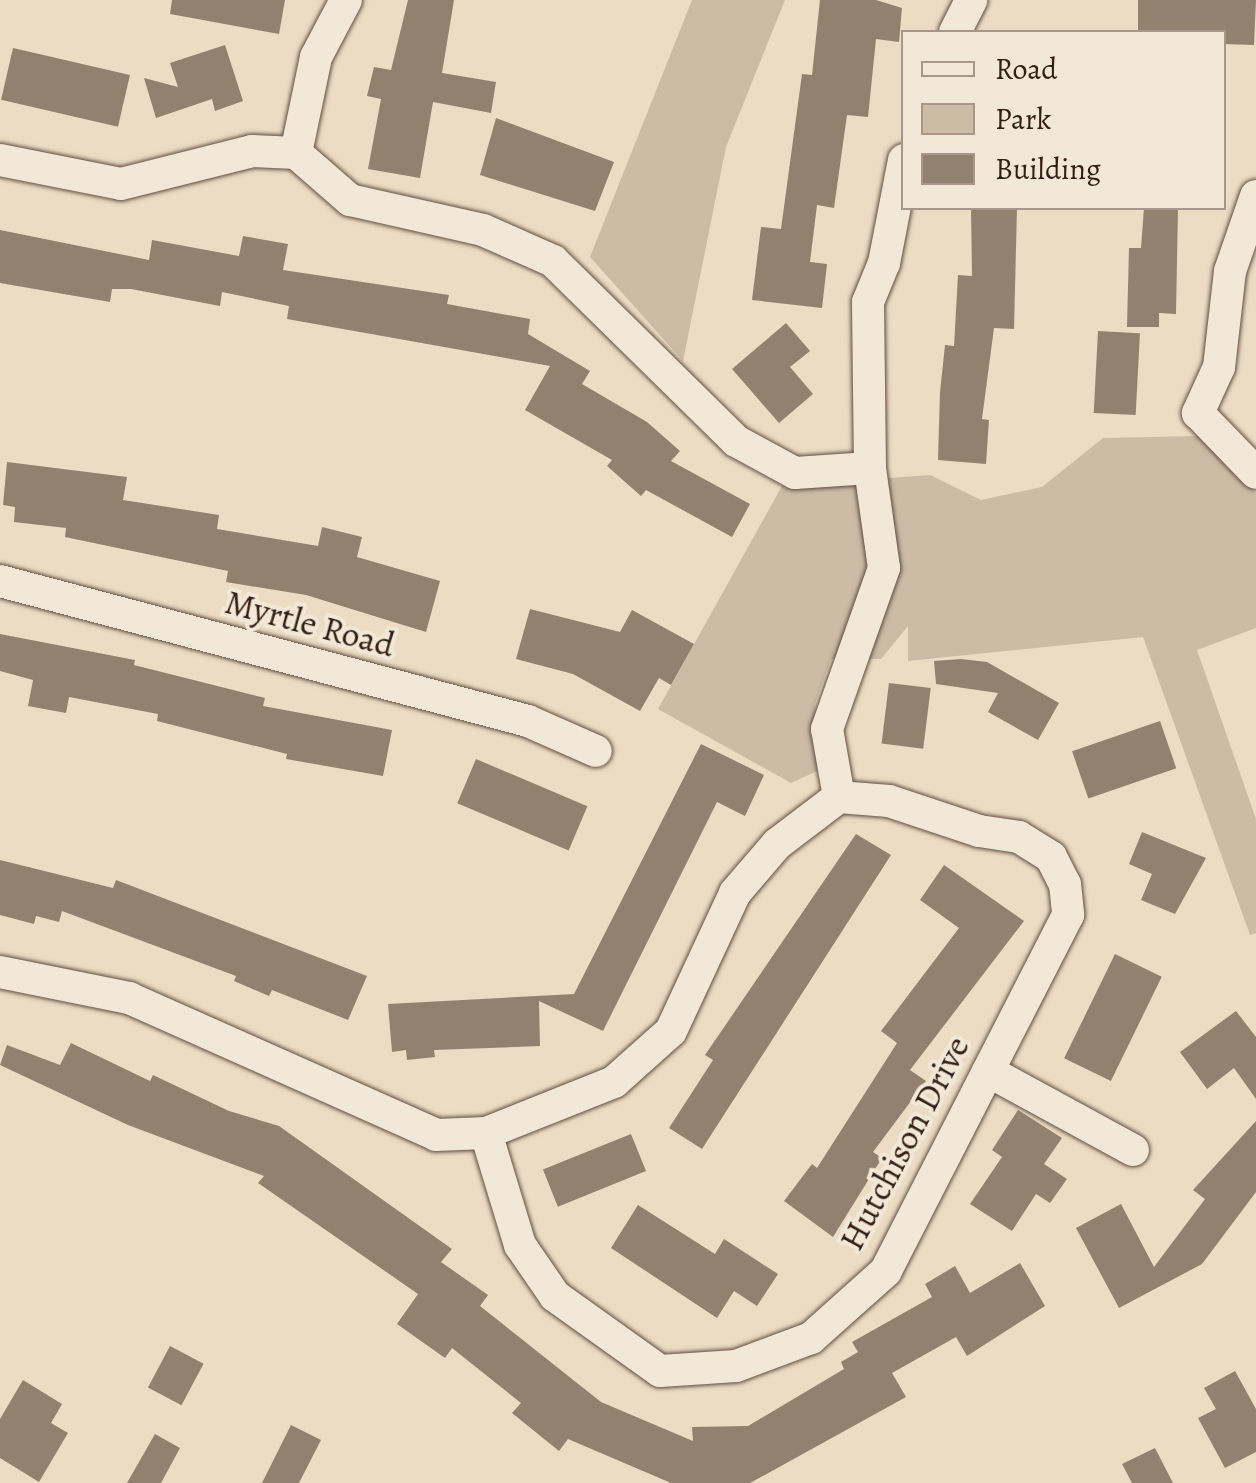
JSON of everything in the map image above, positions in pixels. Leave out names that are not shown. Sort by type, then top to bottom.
[{"type":"street","points":[[296,153],[316,57],[346,0]]},
{"type":"street","points":[[956,30],[971,0]]},
{"type":"street","points":[[0,160],[121,184],[252,151],[296,153],[350,200],[483,230],[552,261],[736,441],[794,474],[870,468]]},
{"type":"street","points":[[0,972],[47,976],[129,998],[436,1135],[486,1133],[614,1082],[671,1031],[735,892],[777,844],[839,797],[828,729],[884,568],[870,468],[868,302],[884,262],[901,175]]},
{"type":"street","points":[[1256,196],[1230,271],[1219,367],[1198,413],[1256,473]]},
{"type":"street","name":"Myrtle Road","points":[[0,581],[528,721],[596,751]]},
{"type":"street","name":"Hutchison Drive","points":[[486,1133],[520,1244],[556,1296],[660,1371],[736,1366],[811,1338],[886,1270],[1068,915],[1070,901],[1051,858],[1018,837],[979,831],[889,801],[839,797]]},
{"type":"street","points":[[988,1072],[1133,1150]]},
{"type":"green space","points":[[692,0],[785,0],[726,147],[683,361],[590,257]]},
{"type":"green space","points":[[1198,436],[1256,493],[1256,628],[1197,650],[1256,819],[1256,933],[1250,935],[1143,637],[908,661],[908,626],[881,659],[831,659],[815,704],[817,771],[791,783],[658,709],[782,486],[930,475],[981,500],[1042,487],[1103,438]]},
{"type":"building","points":[[172,0],[285,0],[279,34],[170,14]]},
{"type":"building","points":[[408,0],[454,0],[442,73],[496,82],[491,113],[433,102],[420,178],[368,169],[381,99],[367,96],[374,67],[391,70]]},
{"type":"building","points":[[820,0],[876,0],[902,8],[899,42],[876,39],[868,117],[847,115],[834,208],[817,205],[810,262],[827,264],[822,308],[752,300],[761,227],[781,229],[802,74],[812,75]]},
{"type":"building","points":[[1138,0],[1256,0],[1254,45],[1226,44],[1226,30],[1138,30]]},
{"type":"building","points":[[225,45],[243,101],[215,111],[212,99],[156,118],[144,78],[178,87],[170,63]]},
{"type":"building","points":[[13,48],[130,75],[118,127],[1,100]]},
{"type":"building","points":[[496,118],[614,162],[595,211],[480,175]]},
{"type":"building","points":[[971,210],[1017,210],[1014,329],[994,328],[982,419],[989,420],[986,464],[938,460],[945,345],[954,346],[958,275],[972,276]]},
{"type":"building","points":[[1144,210],[1178,210],[1176,314],[1159,313],[1159,327],[1127,327],[1129,248],[1141,248]]},
{"type":"building","points":[[0,230],[149,260],[152,240],[239,256],[243,236],[288,244],[283,270],[449,295],[447,304],[530,319],[528,334],[590,371],[582,384],[647,422],[680,451],[671,461],[750,504],[732,537],[646,490],[641,496],[607,466],[612,460],[525,410],[550,366],[287,319],[289,306],[222,292],[220,306],[131,289],[112,289],[110,302],[0,283]]},
{"type":"building","points":[[786,323],[810,351],[790,367],[813,394],[779,423],[732,369]]},
{"type":"building","points":[[1098,331],[1140,333],[1136,415],[1094,413]]},
{"type":"building","points":[[7,462],[127,477],[123,500],[219,515],[217,529],[318,546],[322,527],[362,537],[357,557],[440,581],[426,632],[306,595],[226,582],[228,571],[65,537],[66,528],[14,522],[15,507],[3,505]]},
{"type":"building","points":[[530,609],[620,632],[632,610],[694,644],[671,685],[659,678],[640,711],[573,674],[516,659]]},
{"type":"building","points":[[0,634],[135,660],[134,665],[265,698],[263,706],[392,730],[383,776],[286,759],[287,754],[157,721],[158,714],[69,697],[66,713],[28,706],[33,680],[0,671]]},
{"type":"building","points":[[934,661],[987,662],[1059,703],[1038,740],[988,712],[998,693],[936,684]]},
{"type":"building","points":[[889,683],[931,688],[923,749],[882,744]]},
{"type":"building","points":[[1160,721],[1176,768],[1088,799],[1072,751]]},
{"type":"building","points":[[701,744],[764,775],[745,816],[717,802],[603,1031],[539,1001],[540,1046],[434,1050],[435,1057],[407,1060],[406,1050],[392,1052],[388,1004],[574,994]]},
{"type":"building","points":[[476,759],[587,806],[569,850],[457,803]]},
{"type":"building","points":[[1142,832],[1206,858],[1175,914],[1141,900],[1152,874],[1129,864]]},
{"type":"building","points":[[856,834],[891,855],[702,1149],[669,1128],[713,1060],[705,1055]]},
{"type":"building","points":[[0,860],[113,888],[116,880],[367,976],[348,1020],[272,990],[269,996],[234,981],[236,976],[62,911],[59,922],[36,916],[34,924],[0,915]]},
{"type":"building","points":[[944,865],[1024,921],[910,1070],[926,1081],[873,1152],[882,1158],[833,1237],[784,1201],[812,1164],[817,1168],[897,1043],[881,1031],[959,928],[920,900]]},
{"type":"building","points":[[1115,954],[1162,977],[1111,1081],[1064,1058]]},
{"type":"building","points":[[1236,1011],[1256,1037],[1256,1099],[1234,1068],[1207,1089],[1180,1052]]},
{"type":"building","points":[[71,1043],[150,1081],[153,1075],[229,1111],[279,1126],[452,1249],[441,1262],[488,1295],[480,1306],[601,1402],[693,1441],[692,1427],[748,1426],[844,1369],[841,1362],[858,1352],[852,1342],[932,1297],[925,1284],[955,1266],[970,1293],[1020,1263],[1045,1306],[967,1356],[956,1337],[892,1373],[906,1397],[750,1483],[671,1483],[568,1439],[559,1451],[512,1413],[521,1403],[452,1348],[445,1358],[397,1324],[418,1294],[258,1183],[264,1176],[128,1125],[0,1065],[7,1045],[60,1065]]},
{"type":"building","points":[[1018,1110],[1062,1138],[1044,1164],[1067,1179],[1050,1203],[1036,1194],[1012,1231],[970,1204],[1002,1157],[992,1150]]},
{"type":"building","points":[[1256,1121],[1256,1192],[1202,1264],[1119,1308],[1076,1228],[1121,1204],[1154,1267],[1205,1199],[1193,1190]]},
{"type":"building","points":[[631,1134],[646,1171],[558,1207],[543,1170]]},
{"type":"building","points":[[638,1205],[715,1254],[724,1239],[778,1274],[757,1306],[734,1291],[717,1318],[611,1248]]},
{"type":"building","points":[[170,1346],[204,1364],[181,1405],[148,1387]]},
{"type":"building","points":[[1235,1371],[1256,1409],[1256,1452],[1225,1468],[1198,1418],[1216,1409],[1204,1388]]},
{"type":"building","points":[[23,1380],[62,1404],[51,1423],[68,1433],[39,1482],[0,1458],[0,1419]]},
{"type":"building","points":[[291,1425],[321,1440],[299,1483],[262,1483]]},
{"type":"building","points":[[155,1434],[180,1448],[161,1483],[127,1483]]},
{"type":"building","points":[[1155,1448],[1173,1483],[1132,1483],[1122,1464]]}]
